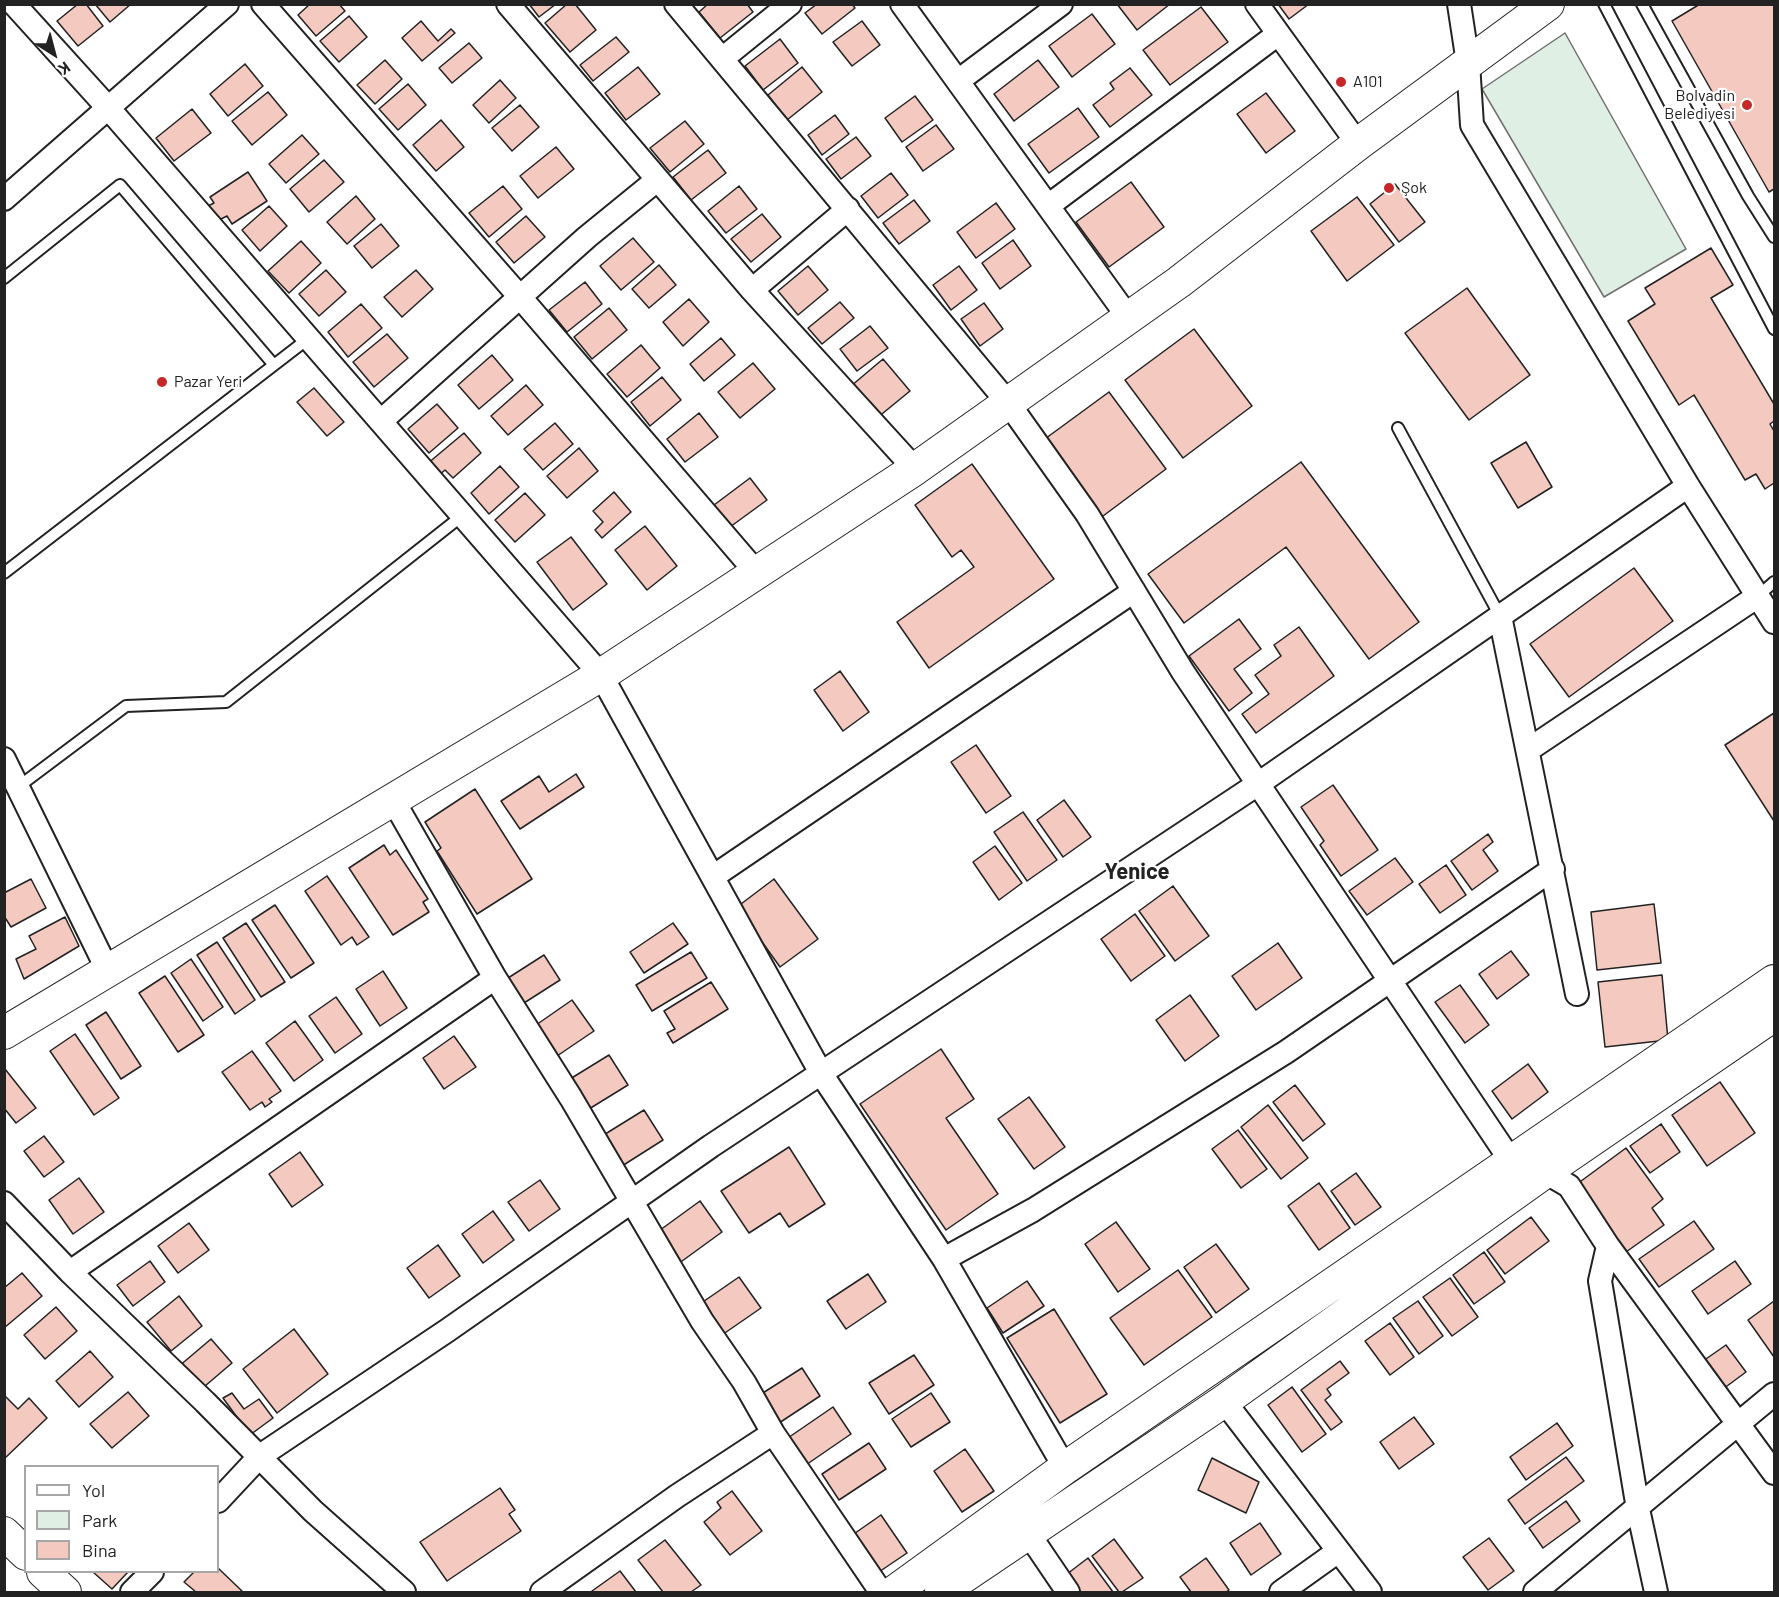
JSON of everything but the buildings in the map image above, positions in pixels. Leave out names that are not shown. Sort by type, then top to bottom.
[{"type":"main road","points":[[4,1033],[601,675],[915,469],[1179,282],[1358,144],[1548,4]]},
{"type":"main road","points":[[894,1593],[1065,1468],[1511,1161],[1768,1009]]},
{"type":"main road","points":[[941,1593],[1224,1401],[1545,1172],[1768,1009]]},
{"type":"main road","points":[[4,1533],[24,1552]]},
{"type":"main road","points":[[44,1573],[65,1593]]},
{"type":"street","points":[[14,4],[110,110],[601,675],[822,1075],[944,1260],[1065,1468]]},
{"type":"street","points":[[4,199],[110,110],[227,4]]},
{"type":"street","points":[[263,4],[520,297],[756,572]]},
{"type":"street","points":[[508,4],[752,290],[915,469]]},
{"type":"street","points":[[676,4],[1009,404],[1087,514],[1183,672],[1511,1161],[1545,1172],[1569,1186],[1608,1246],[1774,1473]]},
{"type":"street","points":[[722,59],[790,4]]},
{"type":"street","points":[[902,4],[1128,316]]},
{"type":"street","points":[[958,81],[1061,4]]},
{"type":"street","points":[[1257,4],[1358,144]]},
{"type":"street","points":[[1459,4],[1468,63],[1472,125],[1688,486],[1766,589],[1774,622]]},
{"type":"street","points":[[1048,206],[1278,34]]},
{"type":"street","points":[[381,421],[520,297],[657,180]]},
{"type":"street","points":[[752,290],[848,209]]},
{"type":"street","points":[[219,1500],[260,1456],[448,1330],[630,1201],[822,1075],[1037,928],[1258,784],[1688,486]]},
{"type":"street","points":[[1528,750],[1766,589]]},
{"type":"street","points":[[714,876],[1134,591]]},
{"type":"street","points":[[1500,616],[1577,994]]},
{"type":"street","points":[[4,759],[108,971]]},
{"type":"street","points":[[393,800],[495,978],[571,1098],[702,1321],[744,1382],[773,1433],[881,1593]]},
{"type":"street","points":[[944,1260],[1033,1210],[1286,1052],[1553,869]]},
{"type":"street","points":[[70,1272],[495,978]]},
{"type":"street","points":[[4,1203],[70,1272],[260,1456],[313,1511],[404,1593]]},
{"type":"street","points":[[1608,1246],[1600,1281],[1638,1509],[1656,1593]]},
{"type":"street","points":[[1535,1593],[1774,1394]]},
{"type":"street","points":[[1224,1401],[1370,1593]]},
{"type":"street","points":[[558,1588],[677,1496],[773,1433]]},
{"type":"street","points":[[1028,1533],[1068,1593]]},
{"type":"street","points":[[1281,1593],[1337,1552]]},
{"type":"street","points":[[132,1593],[151,1573]]},
{"type":"lane","points":[[1604,4],[1774,329]]},
{"type":"lane","points":[[1642,4],[1748,196],[1774,237]]},
{"type":"lane","points":[[4,278],[120,186],[274,365]]},
{"type":"lane","points":[[4,573],[309,338]]},
{"type":"lane","points":[[1398,428],[1500,616]]},
{"type":"lane","points":[[18,787],[126,706],[226,702],[463,515]]},
{"type":"green space","points":[[1565,33],[1686,249],[1604,297],[1482,89]]},
{"type":"place","name":"A101","points":[[1341,82]]},
{"type":"place","name":"Bolvadin Belediyesi","points":[[1747,105]]},
{"type":"place","name":"Şok","points":[[1389,188]]},
{"type":"place","name":"Pazar Yeri","points":[[162,382]]},
{"type":"district","name":"Yenice","points":[[1137,872]]}]
